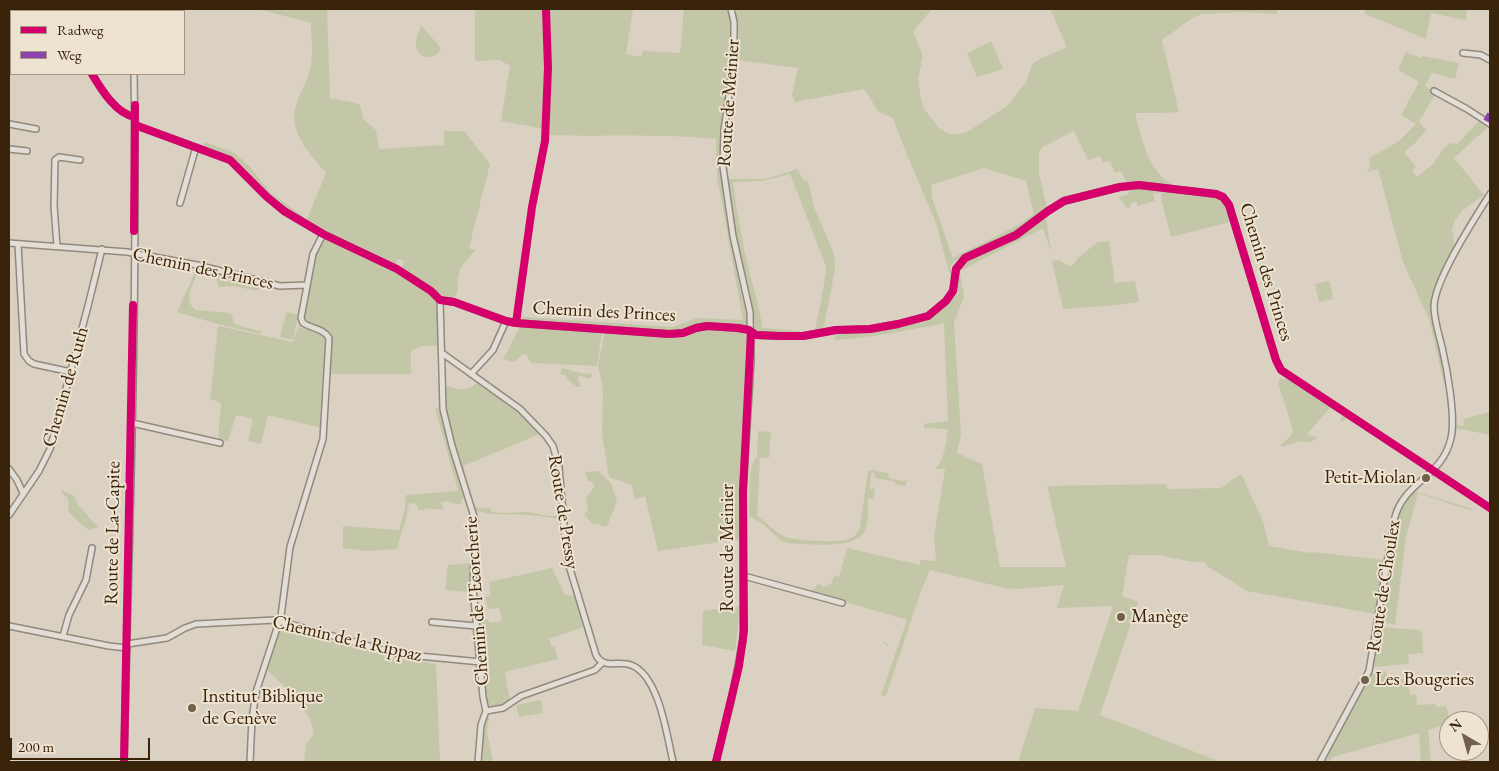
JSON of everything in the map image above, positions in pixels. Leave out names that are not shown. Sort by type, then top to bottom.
[{"type":"street","name":"Route de Meinier","points":[[716,762],[741,656],[744,631],[744,490],[752,332],[750,312],[733,236],[723,167],[724,130],[734,60],[734,22],[731,9]]},
{"type":"street","points":[[1463,53],[1481,55],[1490,60]]},
{"type":"street","points":[[93,75],[116,106],[128,115],[135,117]]},
{"type":"street","name":"Route de La-Capite","points":[[124,762],[132,423],[134,75]]},
{"type":"street","points":[[1434,91],[1490,124]]},
{"type":"street","points":[[9,124],[36,129]]},
{"type":"street","name":"Chemin des Princes","points":[[135,124],[234,162],[278,207],[322,234],[397,269],[432,291],[440,300],[454,302],[506,321],[606,331],[663,334],[683,333],[707,326],[738,328],[756,335],[803,336],[836,330],[879,328],[925,317],[942,305],[952,294],[955,272],[961,261],[1012,237],[1048,211],[1068,200],[1120,187],[1139,185],[1216,194],[1224,198],[1229,205],[1279,367],[1295,380],[1490,508]]},
{"type":"street","points":[[180,203],[196,147]]},
{"type":"street","points":[[9,149],[27,151]]},
{"type":"street","points":[[57,246],[54,206],[55,160],[59,157],[80,160]]},
{"type":"street","name":"Route de Choulex","points":[[1320,762],[1369,671],[1394,521],[1398,508],[1411,490],[1434,471],[1448,449],[1452,428],[1447,371],[1434,314],[1435,299],[1450,263],[1490,194]]},
{"type":"street","points":[[250,762],[252,719],[256,692],[279,621],[286,585],[290,547],[318,457],[324,431],[324,397],[329,341],[324,332],[307,326],[301,321],[313,254],[322,234]]},
{"type":"street","name":"Chemin des Princes","points":[[9,243],[102,249],[196,265],[280,286],[306,285]]},
{"type":"street","points":[[18,244],[24,354],[34,364],[71,372]]},
{"type":"street","name":"Chemin de Ruth","points":[[9,516],[39,471],[54,438],[102,249]]},
{"type":"street","points":[[440,300],[442,354]]},
{"type":"street","points":[[471,374],[493,350],[506,321]]},
{"type":"street","name":"Route de Pressy","points":[[442,354],[525,413],[551,443],[559,467],[567,559],[594,650],[597,658],[602,662]]},
{"type":"street","name":"Chemin de l'Ecorcherie","points":[[442,354],[443,410],[475,520],[472,581],[486,711],[482,722],[478,762]]},
{"type":"street","points":[[132,423],[220,443]]},
{"type":"street","points":[[9,469],[23,493]]},
{"type":"street","points":[[556,521],[563,523]]},
{"type":"street","points":[[63,636],[69,615],[86,580],[92,548]]},
{"type":"street","points":[[744,576],[842,603]]},
{"type":"street","name":"Chemin de la Rippaz","points":[[9,626],[110,646],[127,646],[167,638],[196,624],[264,620],[279,621],[304,630],[398,654],[481,662]]},
{"type":"street","points":[[432,622],[476,626]]},
{"type":"street","points":[[486,711],[503,708],[521,696],[595,670],[602,662],[630,664],[645,676],[654,690],[661,709],[673,762]]},
{"type":"green space","points":[[258,9],[327,9],[330,98],[360,104],[363,119],[376,130],[379,149],[444,145],[444,131],[464,131],[490,164],[469,248],[475,250],[459,273],[457,292],[453,298],[447,298],[402,269],[404,261],[398,259],[396,265],[296,217],[277,203],[242,165],[223,154],[203,146],[204,142],[237,155],[250,167],[271,193],[307,219],[326,173],[306,149],[297,132],[295,122],[297,102],[308,78],[311,64],[311,23]]},
{"type":"green space","points":[[475,9],[545,9],[545,129],[501,121],[510,66],[500,60],[475,61]]},
{"type":"green space","points":[[548,9],[633,9],[626,54],[641,57],[643,51],[680,53],[684,9],[727,9],[733,35],[731,71],[720,146],[721,165],[729,225],[748,317],[747,325],[702,324],[685,330],[669,332],[522,321],[523,317],[673,327],[697,318],[743,320],[717,176],[716,139],[654,136],[549,135],[550,60]]},
{"type":"green space","points":[[932,9],[913,31],[923,56],[918,79],[924,109],[939,128],[949,134],[967,132],[1007,106],[1026,82],[1032,65],[1036,61],[1067,47],[1050,9],[1277,9],[1277,14],[1243,12],[1203,14],[1194,17],[1162,40],[1179,112],[1135,113],[1152,164],[1166,180],[1175,186],[1149,183],[1128,184],[1121,171],[1115,173],[1110,161],[1103,162],[1100,156],[1088,160],[1074,131],[1043,147],[1039,152],[1039,174],[1047,208],[1012,234],[971,251],[956,260],[950,266],[951,279],[936,223],[893,118],[879,112],[864,89],[795,102],[792,95],[798,68],[737,60],[736,10]],"holes":[[[984,168],[1026,181],[1034,214],[1005,232],[953,258],[932,198],[931,185]]]},
{"type":"green space","points":[[1365,9],[1467,9],[1466,20],[1431,13],[1426,39],[1365,14]]},
{"type":"green space","points":[[421,25],[441,48],[430,57],[424,57],[416,47]]},
{"type":"green space","points":[[991,41],[1003,69],[977,77],[967,54]]},
{"type":"green space","points":[[1406,52],[1421,58],[1423,56],[1459,63],[1455,79],[1432,73],[1425,86],[1436,93],[1419,122],[1427,130],[1404,152],[1416,167],[1412,171],[1417,177],[1433,164],[1444,148],[1450,143],[1457,144],[1480,120],[1489,126],[1454,158],[1484,195],[1463,210],[1455,220],[1452,230],[1455,248],[1431,300],[1443,363],[1445,388],[1429,319],[1403,262],[1378,169],[1366,172],[1370,168],[1369,158],[1398,142],[1416,124],[1401,115],[1419,82],[1398,70]]},
{"type":"green space","points":[[797,169],[804,181],[808,180],[814,207],[834,254],[835,269],[824,327],[815,331],[826,266],[790,174],[762,181],[733,182],[744,249],[762,328],[800,331],[799,334],[759,333],[755,328],[753,311],[742,266],[729,195],[728,179],[765,179]]},
{"type":"green space","points":[[1150,187],[1218,197],[1224,203],[1230,222],[1171,237],[1161,198],[1162,192],[1153,194],[1155,201],[1137,206],[1137,202],[1133,202],[1128,209],[1118,197],[1127,195],[1130,188]]},
{"type":"green space","points":[[1047,214],[1048,217],[1046,219],[1051,252],[1043,228],[960,271],[964,297],[954,322],[961,435],[957,453],[982,464],[1000,567],[1066,567],[1047,486],[1166,484],[1167,489],[1221,488],[1241,474],[1263,521],[1269,546],[1311,553],[1385,560],[1376,614],[1247,591],[1207,566],[1204,562],[1193,562],[1158,555],[1129,555],[1122,596],[1138,602],[1100,715],[1221,762],[1018,762],[1035,708],[1078,711],[1113,606],[1057,608],[1064,585],[1018,589],[1005,588],[930,570],[921,591],[886,696],[881,695],[907,620],[811,592],[818,584],[825,587],[831,584],[834,576],[839,577],[847,548],[920,565],[920,560],[936,561],[934,536],[945,469],[935,469],[943,456],[948,429],[924,428],[924,424],[948,421],[944,323],[917,329],[835,340],[836,332],[896,328],[929,318],[959,294],[956,281],[958,268],[964,261],[1008,243],[1023,234]]},
{"type":"green space","points":[[325,238],[402,274],[417,283],[435,300],[439,316],[438,346],[422,346],[411,351],[411,374],[330,374],[330,334],[303,320],[313,264],[320,244]]},
{"type":"green space","points":[[1109,241],[1115,283],[1135,281],[1139,302],[1063,309],[1052,261],[1059,260],[1068,266],[1072,266],[1079,257],[1098,242]]},
{"type":"green space","points":[[197,268],[265,285],[266,287],[257,291],[234,286],[219,287],[216,278],[206,277],[199,273],[189,293],[190,304],[195,310],[230,313],[234,324],[262,332],[261,334],[177,312]]},
{"type":"green space","points":[[1330,281],[1333,299],[1319,302],[1315,284]]},
{"type":"green space","points":[[286,312],[298,315],[293,340],[280,337]]},
{"type":"green space","points":[[218,326],[293,342],[298,327],[326,336],[320,414],[322,428],[268,415],[261,444],[248,441],[253,419],[236,415],[228,441],[218,440],[221,403],[210,399]]},
{"type":"green space","points":[[520,327],[602,333],[597,366],[531,363],[528,360],[528,356],[523,354],[514,362],[503,359]]},
{"type":"green space","points":[[706,328],[741,331],[746,336],[748,351],[740,539],[658,551],[645,496],[637,499],[634,497],[632,485],[609,477],[602,435],[603,390],[598,365],[605,332],[675,336],[690,334]]},
{"type":"green space","points":[[443,365],[444,385],[465,389],[477,383],[523,416],[540,434],[463,466],[474,505],[491,509],[491,512],[527,512],[547,516],[558,515],[558,519],[534,515],[493,514],[475,510],[455,450],[444,403]]},
{"type":"green space","points":[[562,368],[585,374],[591,373],[592,377],[587,379],[580,375],[578,378],[581,387],[577,387],[566,378],[566,375],[560,374]]},
{"type":"green space","points":[[1281,377],[1289,379],[1346,416],[1347,418],[1339,423],[1343,415],[1330,408],[1307,434],[1317,438],[1311,442],[1300,441],[1282,447],[1280,445],[1291,436],[1293,430],[1279,386]]},
{"type":"green space","points":[[435,408],[441,409],[449,445],[466,499],[462,499],[461,504],[448,501],[440,503],[444,508],[442,510],[424,508],[424,511],[418,509],[416,504],[409,503],[397,549],[367,551],[343,548],[343,526],[399,530],[405,509],[406,495],[458,491]]},
{"type":"green space","points":[[1490,412],[1490,435],[1456,428],[1456,425],[1464,426],[1463,419]]},
{"type":"green space","points":[[758,431],[771,432],[769,458],[757,457]]},
{"type":"green space","points":[[755,457],[760,458],[757,516],[782,535],[799,540],[836,541],[855,536],[860,528],[868,471],[888,473],[889,478],[901,481],[907,480],[905,486],[897,485],[893,481],[875,478],[874,472],[871,473],[870,489],[875,488],[873,499],[868,499],[866,526],[860,537],[842,544],[830,545],[787,543],[780,540],[763,524],[749,516],[750,473]]},
{"type":"green space","points":[[598,471],[611,483],[617,502],[607,526],[602,527],[598,524],[592,524],[584,514],[588,510],[586,498],[595,486],[592,481],[588,481],[585,472]]},
{"type":"green space","points":[[62,490],[74,496],[78,505],[98,527],[90,530],[87,529],[69,513],[68,499],[61,492]]},
{"type":"green space","points":[[1414,491],[1473,509],[1469,510],[1418,493],[1406,537],[1395,625],[1381,622],[1398,517],[1402,507]]},
{"type":"green space","points":[[470,563],[469,592],[445,590],[448,565]]},
{"type":"green space","points":[[552,568],[565,595],[575,596],[584,627],[549,639],[552,647],[555,647],[558,659],[505,672],[510,701],[502,706],[494,707],[489,704],[485,695],[478,620],[488,619],[489,623],[502,621],[499,608],[488,609],[485,597],[491,596],[489,582]]},
{"type":"green space","points":[[740,606],[735,651],[702,645],[703,611]]},
{"type":"green space","points":[[280,627],[393,658],[436,664],[440,762],[304,762],[306,744],[314,734],[310,719],[293,694],[265,668]]},
{"type":"green space","points":[[1382,627],[1419,630],[1422,634],[1423,653],[1408,654],[1409,664],[1375,667],[1373,665],[1379,629]]},
{"type":"green space","points":[[1377,671],[1386,671],[1386,675],[1404,679],[1406,684],[1408,684],[1410,695],[1416,694],[1417,705],[1435,704],[1436,707],[1446,706],[1447,711],[1439,711],[1439,726],[1428,730],[1431,762],[1421,762],[1419,733],[1333,757],[1329,762],[1324,762],[1371,675]]},
{"type":"green space","points":[[541,700],[543,713],[519,717],[516,705]]},
{"type":"green space","points":[[487,716],[489,718],[487,732],[493,762],[480,762],[483,728]]},
{"type":"waterway","points":[[884,642],[888,646]]},
{"type":"marked path","points":[[1486,121],[1490,114]]},
{"type":"cycle path","points":[[516,323],[532,207],[545,141],[548,68],[546,9]]},
{"type":"cycle path","points":[[93,75],[115,106],[128,115],[135,117]]},
{"type":"cycle path","points":[[134,231],[135,105]]},
{"type":"cycle path","points":[[135,125],[230,160],[284,211],[323,234],[397,269],[431,291],[440,300],[454,302],[516,323],[669,334],[683,333],[707,326],[749,330],[756,335],[803,336],[836,330],[870,329],[898,324],[928,316],[946,301],[953,291],[956,269],[965,258],[1016,235],[1064,201],[1120,187],[1139,185],[1216,194],[1223,197],[1229,205],[1276,360],[1281,370],[1490,508]]},
{"type":"cycle path","points":[[124,762],[133,305]]},
{"type":"cycle path","points":[[716,762],[739,666],[744,631],[743,491],[751,332]]},
{"type":"place","name":"Petit-Miolan","points":[[1426,478]]},
{"type":"place","name":"Manège","points":[[1121,617]]},
{"type":"place","name":"Les Bougeries","points":[[1365,680]]},
{"type":"place","name":"Institut Biblique de Genève","points":[[192,708]]}]
